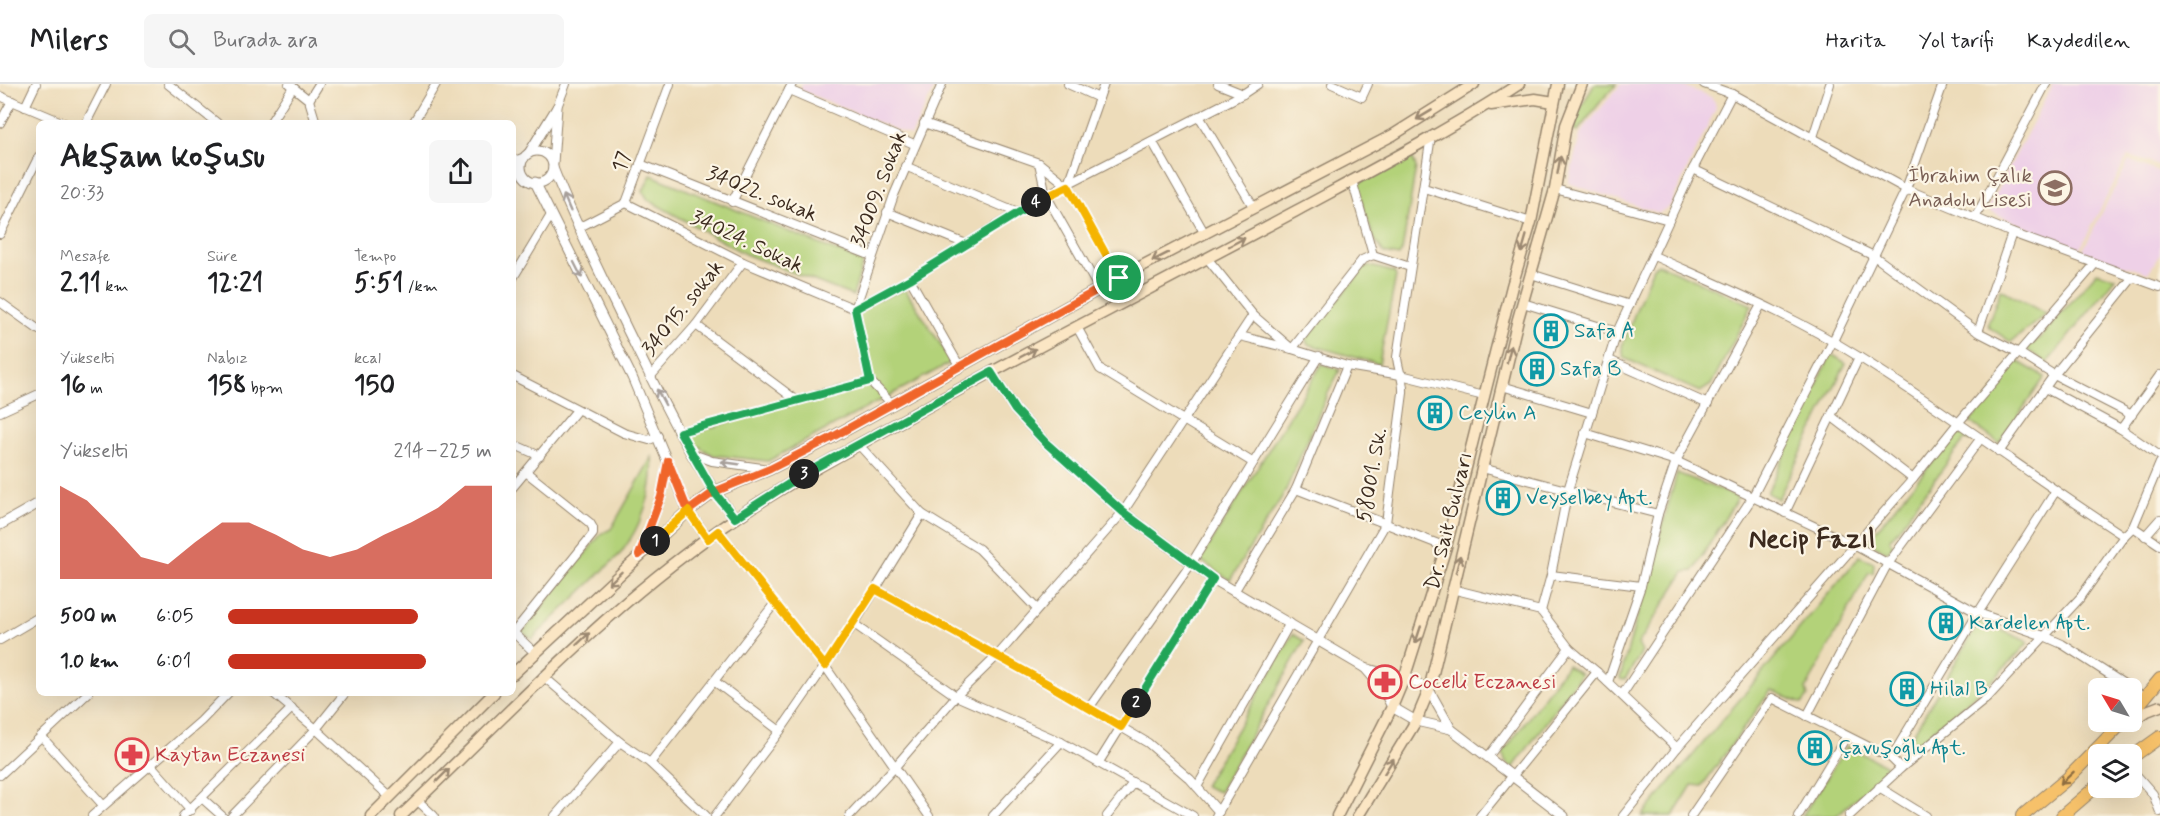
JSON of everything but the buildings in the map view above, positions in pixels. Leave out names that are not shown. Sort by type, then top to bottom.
[{"type":"main road","points":[[516,671],[639,555],[688,511],[714,492],[770,469],[892,404],[1119,278],[1393,135],[1474,84]]},
{"type":"main road","points":[[401,816],[543,676],[631,597],[735,518],[801,476],[1352,180],[1485,106],[1519,84]]},
{"type":"main road","name":"Dr. Sait Bulvarı","points":[[1337,816],[1392,707],[1405,676],[1446,547],[1512,286],[1531,222],[1558,84]]},
{"type":"main road","name":"Dr. Sait Bulvarı","points":[[1358,816],[1416,721],[1429,690],[1502,386],[1555,189],[1566,125],[1582,84]]},
{"type":"main road","points":[[1485,106],[1535,99],[1554,102]]},
{"type":"main road","points":[[2142,702],[2160,679]]},
{"type":"main road","points":[[371,816],[491,696]]},
{"type":"main road","points":[[2142,715],[2160,706]]},
{"type":"main road","points":[[2142,750],[2157,740],[2160,729]]},
{"type":"main road","points":[[2022,816],[2068,778],[2112,733]]},
{"type":"main road","points":[[2062,816],[2088,794]]},
{"type":"street","points":[[25,107],[36,84]]},
{"type":"street","points":[[88,120],[106,84]]},
{"type":"street","points":[[168,84],[213,120]]},
{"type":"street","points":[[309,100],[320,84]]},
{"type":"street","points":[[415,120],[436,84]]},
{"type":"street","points":[[566,84],[557,107],[526,156],[522,168],[551,215],[632,376],[688,511],[708,539]]},
{"type":"street","name":"17","points":[[578,228],[626,203],[670,84]]},
{"type":"street","name":"34009. Sokak","points":[[855,309],[904,166],[942,84]]},
{"type":"street","points":[[1068,84],[1099,98]]},
{"type":"street","points":[[1068,186],[1104,84]]},
{"type":"street","points":[[1218,84],[1244,94]]},
{"type":"street","points":[[892,404],[870,381],[855,309],[910,279],[1046,195],[1068,186],[1244,94],[1258,84]]},
{"type":"street","points":[[1332,84],[1362,98],[1368,84]]},
{"type":"street","points":[[1704,84],[1732,94],[1906,189],[2012,233],[2160,287]]},
{"type":"street","points":[[1813,137],[1830,84]]},
{"type":"street","points":[[1622,695],[1752,498],[1833,341],[1906,189],[1943,84]]},
{"type":"street","points":[[1975,218],[2046,84]]},
{"type":"street","points":[[272,120],[291,86],[309,100],[315,120]]},
{"type":"street","points":[[732,202],[790,87],[914,144]]},
{"type":"street","points":[[1540,611],[1551,575],[1568,490],[1617,332],[1669,220],[1732,94]]},
{"type":"street","points":[[0,96],[54,120]]},
{"type":"street","points":[[0,123],[12,101]]},
{"type":"street","points":[[516,177],[545,181],[552,173],[557,107]]},
{"type":"street","points":[[1199,116],[1254,208]]},
{"type":"street","points":[[924,123],[1038,163],[1068,186],[1119,278]]},
{"type":"street","name":"58001. Sk.","points":[[1218,814],[1386,523],[1403,393],[1397,357],[1410,267],[1425,188],[1431,135]]},
{"type":"street","points":[[1152,141],[1205,234]]},
{"type":"street","points":[[516,161],[533,152],[548,154],[578,228],[650,377],[690,453],[714,492],[735,518]]},
{"type":"street","points":[[1038,163],[1046,195],[1100,289]]},
{"type":"street","name":"34022. sokak","points":[[640,164],[872,256]]},
{"type":"street","points":[[904,166],[1018,213]]},
{"type":"street","points":[[0,234],[36,169]]},
{"type":"street","points":[[1694,169],[1874,256],[1978,332],[2132,415]]},
{"type":"street","points":[[1352,180],[1373,255]]},
{"type":"street","points":[[1425,188],[1531,222]]},
{"type":"street","points":[[1555,189],[1669,220]]},
{"type":"street","name":"34024. Sokak","points":[[626,203],[743,262],[855,309]]},
{"type":"street","points":[[887,212],[966,244]]},
{"type":"street","points":[[516,273],[551,215]]},
{"type":"street","points":[[1978,332],[2012,233]]},
{"type":"street","points":[[1292,349],[1362,260],[1373,255],[1410,267]]},
{"type":"street","points":[[1654,256],[1833,341],[1981,438],[2055,492],[2124,536]]},
{"type":"street","points":[[1207,258],[1253,315],[1292,349]]},
{"type":"street","name":"34015. sokak","points":[[650,377],[696,325],[743,262]]},
{"type":"street","points":[[1623,816],[1677,748],[1913,478],[2095,264]]},
{"type":"street","points":[[1531,274],[1630,305]]},
{"type":"street","points":[[1999,452],[2044,388],[2133,277]]},
{"type":"street","points":[[910,279],[960,367]]},
{"type":"street","points":[[0,302],[36,328]]},
{"type":"street","points":[[1523,303],[1617,332]]},
{"type":"street","points":[[1608,682],[1641,586],[1658,514],[1676,461],[1761,305]]},
{"type":"street","points":[[849,816],[956,696],[997,656],[1123,512],[1253,315]]},
{"type":"street","points":[[696,325],[796,400]]},
{"type":"street","points":[[1077,327],[1100,369],[1252,462]]},
{"type":"street","points":[[1240,336],[1347,366],[1401,375],[1484,396]]},
{"type":"street","points":[[1089,708],[1191,564],[1318,356]]},
{"type":"street","points":[[1785,513],[1859,357]]},
{"type":"street","points":[[1609,360],[1708,404]]},
{"type":"street","points":[[1234,592],[1296,489],[1347,366]]},
{"type":"street","points":[[991,372],[1015,410],[1046,443],[1123,512],[1191,564],[1234,592],[1365,668],[1389,675],[1405,676],[1429,690],[1451,729],[1564,816]]},
{"type":"street","points":[[2121,429],[2160,375]]},
{"type":"street","points":[[516,378],[624,433],[649,440],[658,436]]},
{"type":"street","points":[[680,432],[870,381]]},
{"type":"street","points":[[1502,386],[1592,414]]},
{"type":"street","points":[[2044,388],[2121,429],[2160,456]]},
{"type":"street","points":[[0,412],[36,395]]},
{"type":"street","points":[[516,484],[577,410]]},
{"type":"street","points":[[1831,416],[1913,478]]},
{"type":"street","points":[[1585,433],[1676,461],[1854,546],[1978,613],[2062,644],[2146,698]]},
{"type":"street","points":[[1807,716],[1887,565],[1981,438]]},
{"type":"street","points":[[516,445],[540,456]]},
{"type":"street","points":[[859,445],[922,514],[979,549],[1037,609]]},
{"type":"street","points":[[690,453],[712,461],[770,469]]},
{"type":"street","points":[[639,555],[661,497],[668,461]]},
{"type":"street","points":[[1849,816],[1901,768],[1988,698],[2080,598],[2124,536],[2133,527],[2160,463]]},
{"type":"street","points":[[1482,468],[1658,514]]},
{"type":"street","points":[[516,628],[593,534],[590,523],[526,472]]},
{"type":"street","points":[[1296,489],[1446,547]]},
{"type":"street","points":[[1891,758],[1978,613],[2055,492]]},
{"type":"street","points":[[0,525],[36,505]]},
{"type":"street","points":[[715,816],[780,731],[854,624],[922,514]]},
{"type":"street","points":[[2145,536],[2160,519]]},
{"type":"street","points":[[2133,527],[2160,545]]},
{"type":"street","points":[[718,531],[825,666],[929,816]]},
{"type":"street","points":[[1551,575],[1641,586]]},
{"type":"street","points":[[1099,762],[1213,579]]},
{"type":"street","points":[[875,589],[1148,743],[1197,787],[1218,814]]},
{"type":"street","points":[[1452,589],[1540,611],[1569,648],[1598,672],[1677,748]]},
{"type":"street","points":[[650,763],[775,603]]},
{"type":"street","points":[[0,640],[36,619]]},
{"type":"street","points":[[1197,787],[1290,623]]},
{"type":"street","points":[[854,624],[956,696],[1061,742],[1193,816]]},
{"type":"street","points":[[516,635],[535,653]]},
{"type":"street","points":[[1488,757],[1569,648]]},
{"type":"street","points":[[1365,668],[1383,688],[1392,707],[1416,721],[1451,729]]},
{"type":"street","points":[[1480,816],[1598,672]]},
{"type":"street","points":[[543,676],[620,742],[650,763],[706,816]]},
{"type":"street","points":[[714,681],[780,731]]},
{"type":"street","points":[[1,772],[85,696]]},
{"type":"street","points":[[92,816],[201,721],[225,696]]},
{"type":"street","points":[[277,696],[390,797]]},
{"type":"street","points":[[231,816],[316,729],[343,696]]},
{"type":"street","points":[[1691,816],[1770,699],[1775,698],[1846,737],[1891,758],[1901,768]]},
{"type":"street","points":[[183,816],[203,799],[292,708]]},
{"type":"street","points":[[41,736],[103,805]]},
{"type":"street","points":[[1798,816],[1846,737]]},
{"type":"street","points":[[555,816],[620,742]]},
{"type":"street","points":[[993,816],[1061,742]]},
{"type":"street","points":[[150,764],[191,810]]},
{"type":"street","points":[[2142,779],[2157,793],[2160,812]]},
{"type":"street","points":[[1107,816],[1133,783]]},
{"type":"street","points":[[1879,788],[1926,816]]},
{"type":"street","points":[[203,799],[222,816]]},
{"type":"street","points":[[417,800],[434,816]]},
{"type":"shaded area","points":[[802,84],[936,84],[911,136],[800,90]]},
{"type":"shaded area","points":[[1621,84],[1678,84],[1711,97],[1715,102],[1716,108],[1670,206],[1659,213],[1568,183],[1581,132]]},
{"type":"shaded area","name":"İbrahim Çalık Anadolu Lisesi","points":[[2053,84],[2160,84],[2160,166],[2128,156],[2079,251],[1987,210]]},
{"type":"shaded area","points":[[2129,160],[2160,173],[2160,254],[2148,273],[2082,252]]},
{"type":"green space","points":[[1594,84],[1617,84],[1577,132],[1573,130],[1579,111]]},
{"type":"green space","points":[[1410,152],[1416,167],[1402,251],[1399,256],[1384,253],[1373,237],[1356,185]]},
{"type":"green space","points":[[651,175],[863,262],[853,296],[745,254],[648,200],[643,191]]},
{"type":"green space","points":[[1658,264],[1752,305],[1711,385],[1700,392],[1624,358],[1622,346],[1653,267]]},
{"type":"green space","points":[[1370,266],[1394,272],[1396,276],[1379,364],[1307,344],[1306,339],[1363,269]]},
{"type":"green space","points":[[2097,272],[2116,278],[2047,363],[2026,349],[2042,336]]},
{"type":"green space","points":[[905,289],[952,362],[768,461],[713,455],[691,442],[691,434],[796,400],[870,381],[855,309]]},
{"type":"green space","points":[[2001,289],[2046,314],[2011,342],[1989,327],[1988,323]]},
{"type":"green space","points":[[1831,354],[1846,363],[1778,499],[1767,493]]},
{"type":"green space","points":[[2017,361],[2045,377],[1999,443],[1970,422]]},
{"type":"green space","points":[[1322,364],[1340,370],[1285,492],[1230,580],[1200,560]]},
{"type":"green space","points":[[1959,430],[1971,436],[1970,441],[1964,440],[1890,540],[1893,546],[1887,552],[1867,541]]},
{"type":"green space","points":[[652,457],[651,483],[645,508],[635,531],[621,553],[532,639],[522,632],[601,534],[611,529]]},
{"type":"green space","points":[[1677,473],[1738,497],[1693,571],[1684,572],[1638,644],[1642,652],[1625,679],[1622,680],[1620,678]]},
{"type":"green space","points":[[1860,556],[1874,563],[1873,573],[1869,572],[1806,689],[1808,696],[1802,704],[1771,690],[1702,786],[1692,785],[1673,816],[1642,816]]},
{"type":"green space","points":[[1980,621],[2029,642],[1998,675],[1902,757],[1900,756]]},
{"type":"green space","points":[[1293,634],[1304,641],[1219,792],[1204,786]]},
{"type":"green space","points":[[1567,665],[1581,674],[1513,768],[1511,767],[1506,762],[1503,753]]},
{"type":"green space","points":[[1847,746],[1887,766],[1883,774],[1836,816],[1802,816]]},
{"type":"place","name":"İbrahim Çalık Anadolu Lisesi","points":[[2055,188]]},
{"type":"place","name":"Safa A","points":[[1551,331]]},
{"type":"place","name":"Safa B","points":[[1537,369]]},
{"type":"place","name":"Ceylin A","points":[[1435,413]]},
{"type":"place","name":"Veyselbey Apt.","points":[[1503,498]]},
{"type":"place","name":"Kardelen Apt.","points":[[1946,623]]},
{"type":"place","name":"Cocelli Eczanesi","points":[[1385,682]]},
{"type":"place","name":"Hilal B","points":[[1907,689]]},
{"type":"place","name":"Çavuşoğlu Apt.","points":[[1815,748]]},
{"type":"place","name":"Kaytan Eczanesi","points":[[132,755]]},
{"type":"district","name":"Necip Fazıl","points":[[1812,539]]},
{"type":"route","points":[[1119,278],[829,439],[770,469],[714,492],[688,511],[668,461],[661,497],[639,555],[688,511],[708,539],[718,531],[825,666],[875,589],[1121,727],[1213,579],[1123,512],[1046,443],[1015,410],[991,372],[801,476],[735,518],[714,492],[680,432],[870,381],[855,309],[910,279],[1046,195],[1068,186],[1119,278]]}]
